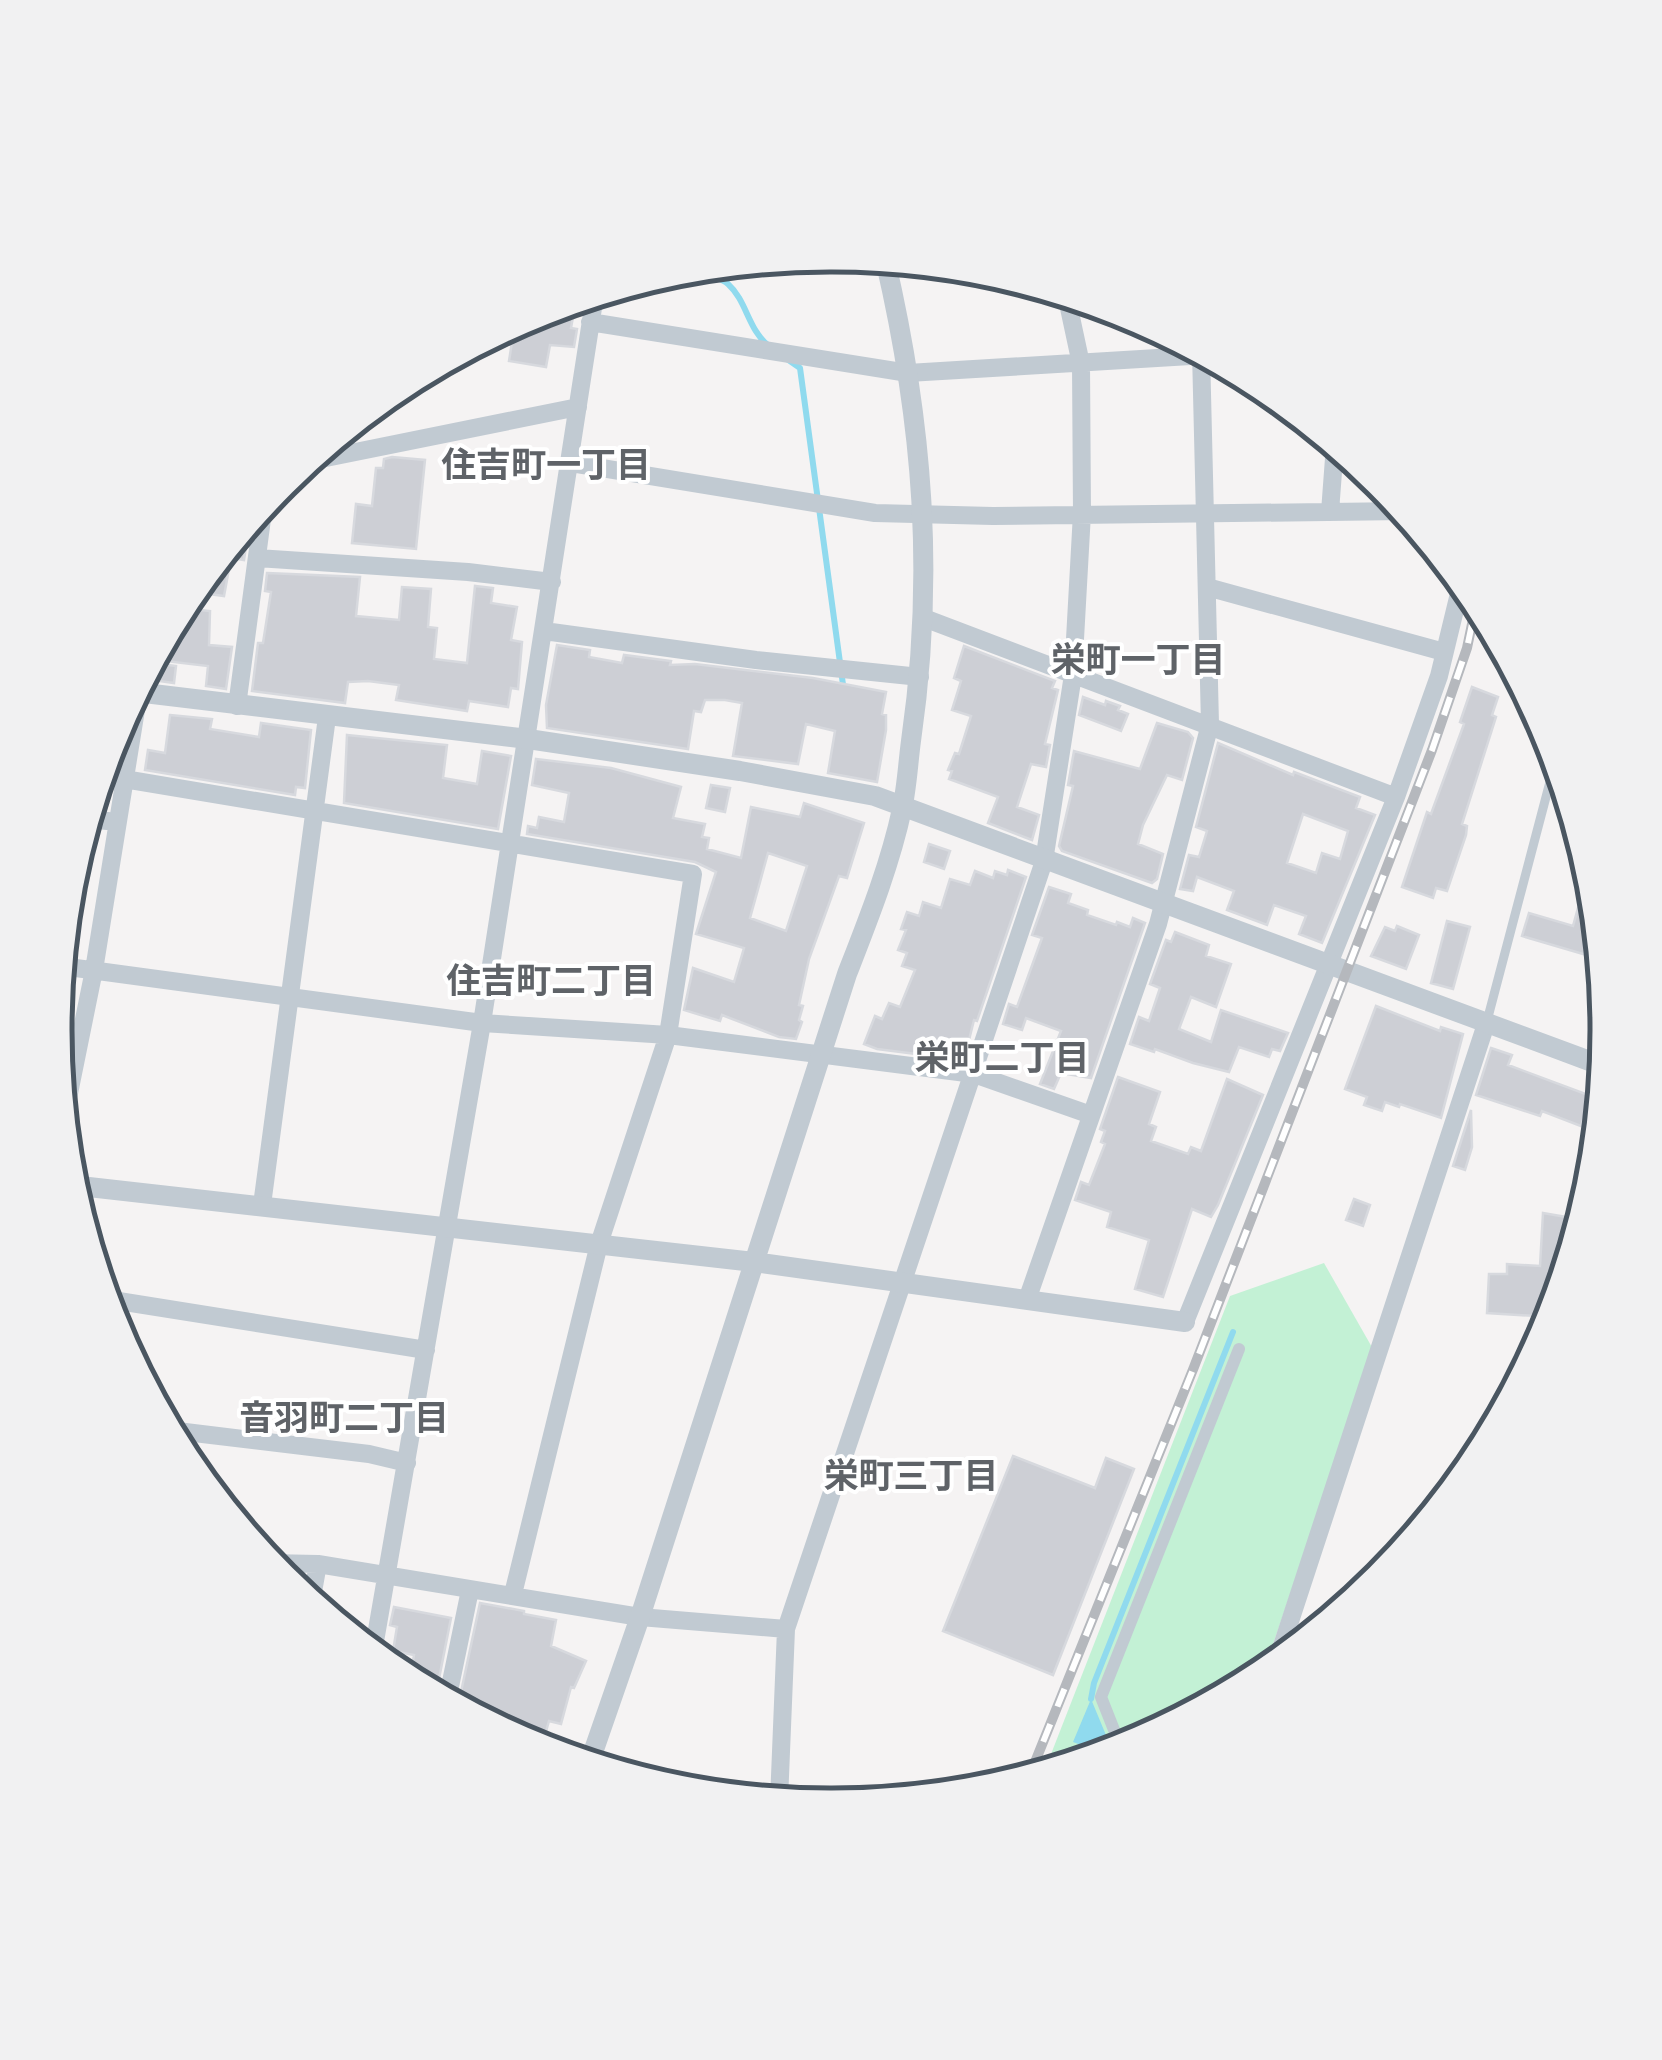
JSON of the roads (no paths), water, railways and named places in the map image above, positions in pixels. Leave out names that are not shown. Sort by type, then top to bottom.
[{"type":"street","points":[[594,1750],[879,890],[902,808],[920,677],[924,512],[908,373],[889,274]]},
{"type":"street","points":[[376,1637],[482,1024],[592,310]]},
{"type":"street","points":[[780,1787],[786,1629],[1044,861],[1072,675],[1082,513],[1081,364],[1069,310]]},
{"type":"street","points":[[590,322],[908,373],[1178,356]]},
{"type":"street","points":[[1027,1300],[1162,904],[1210,724],[1203,369]]},
{"type":"street","points":[[336,456],[578,407]]},
{"type":"street","points":[[571,463],[875,513],[973,516],[1384,512]]},
{"type":"street","points":[[1330,512],[1334,463]]},
{"type":"street","points":[[237,706],[261,531]]},
{"type":"street","points":[[257,558],[468,572],[552,582]]},
{"type":"street","points":[[1206,587],[1444,652]]},
{"type":"street","points":[[89,1187],[754,1262],[1185,1322],[1396,797],[1439,676],[1457,602]]},
{"type":"street","points":[[924,618],[1396,797]]},
{"type":"street","points":[[544,631],[756,660],[920,677]]},
{"type":"street","points":[[152,692],[237,706],[528,739],[875,796],[1589,1061]]},
{"type":"street","points":[[262,1205],[328,717]]},
{"type":"street","points":[[74,1071],[94,970],[130,740]]},
{"type":"street","points":[[124,779],[693,874],[668,1036],[599,1244],[513,1594]]},
{"type":"street","points":[[102,821],[116,822]]},
{"type":"street","points":[[75,968],[482,1024],[668,1036],[974,1074],[1091,1115]]},
{"type":"street","points":[[1285,1638],[1486,1024]]},
{"type":"street","points":[[123,1302],[426,1350]]},
{"type":"street","points":[[1115,1733],[1101,1697],[1238,1348]]},
{"type":"street","points":[[188,1432],[369,1454],[407,1463]]},
{"type":"street","points":[[293,1563],[388,1574],[640,1617],[786,1629]]},
{"type":"street","points":[[314,1584],[318,1564]]},
{"type":"street","points":[[451,1686],[470,1590]]},
{"type":"lane","points":[[1486,1024],[1549,786]]},
{"type":"water","points":[[1091,1699],[1107,1736],[1082,1745],[1073,1742]]},
{"type":"waterway","points":[[721,280],[739,299],[756,332],[769,346]]},
{"type":"waterway","points":[[787,359],[800,368],[844,692]]},
{"type":"waterway","points":[[1091,1699],[1233,1332]]},
{"type":"railway","points":[[1036,1760],[1194,1367],[1432,750],[1472,625]]},
{"type":"district","name":"住吉町一丁目","points":[[546,463]]},
{"type":"district","name":"栄町一丁目","points":[[1138,658]]},
{"type":"district","name":"住吉町二丁目","points":[[551,979]]},
{"type":"district","name":"栄町二丁目","points":[[1002,1056]]},
{"type":"district","name":"音羽町二丁目","points":[[344,1416]]},
{"type":"district","name":"栄町三丁目","points":[[911,1474]]}]
